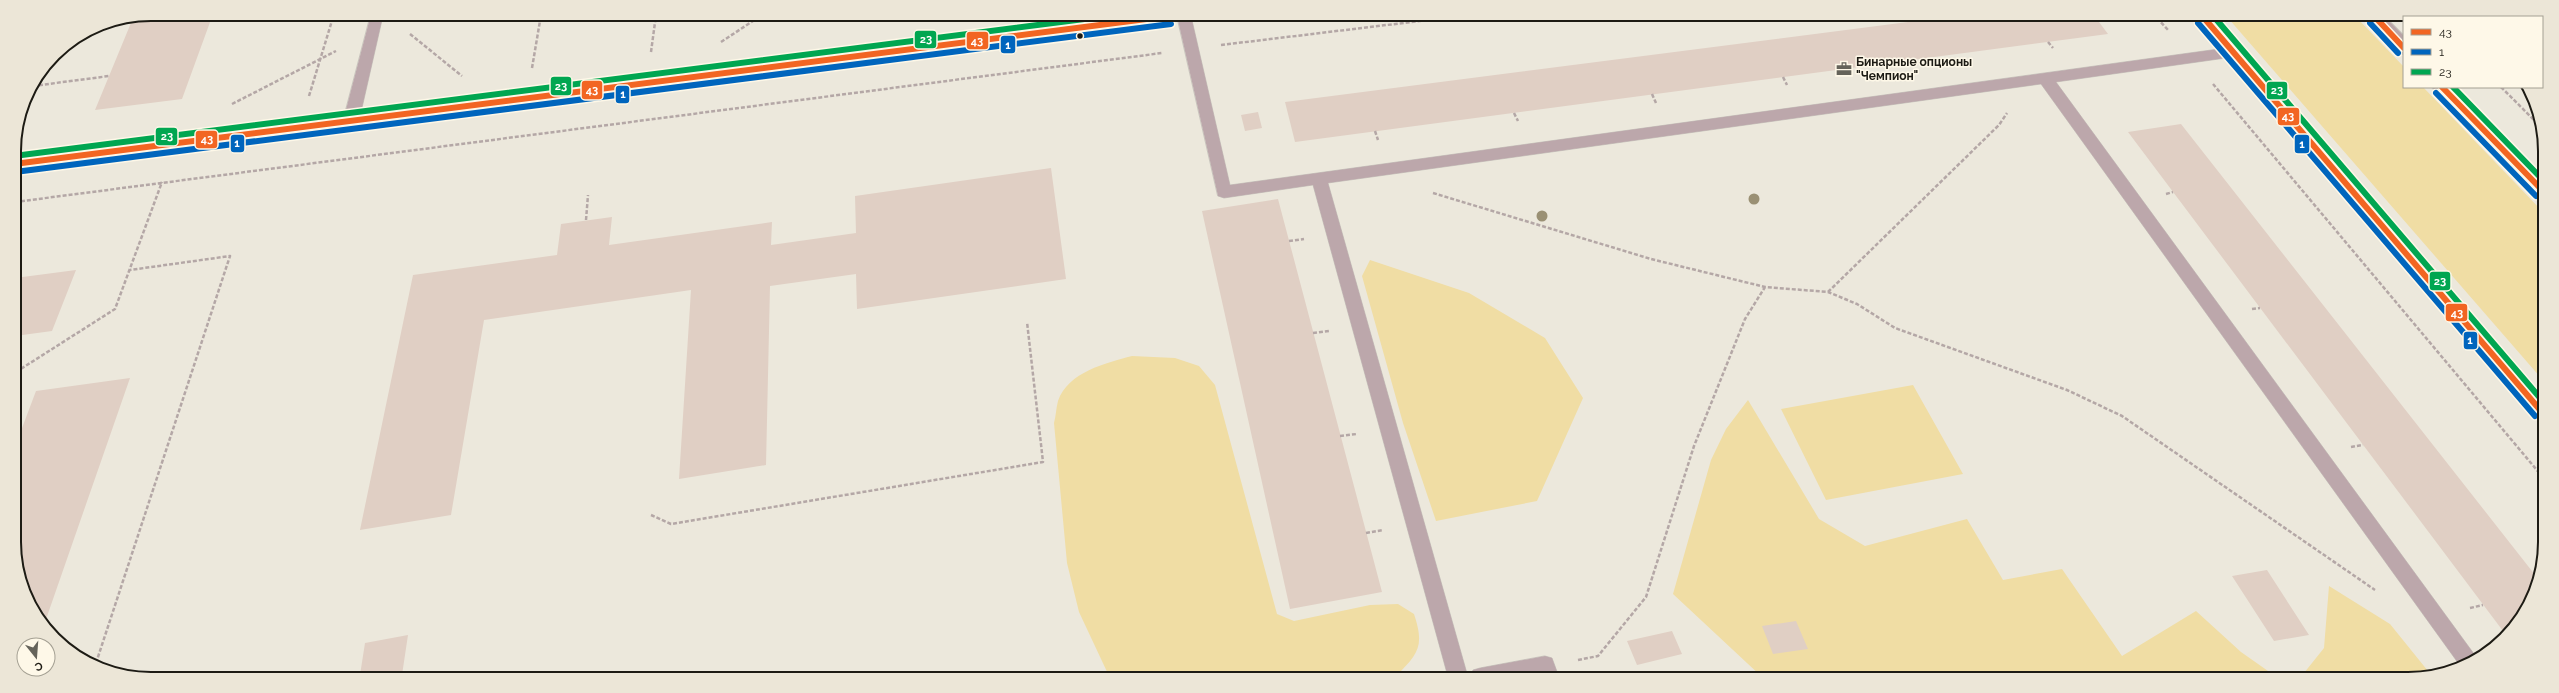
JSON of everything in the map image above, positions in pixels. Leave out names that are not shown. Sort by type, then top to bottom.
[{"type":"main road","points":[[21,163],[1116,21]]},
{"type":"main road","points":[[2207,21],[2538,407]]},
{"type":"main road","points":[[2379,21],[2403,47]]},
{"type":"main road","points":[[2443,88],[2538,186]]},
{"type":"lane","points":[[352,121],[375,21]]},
{"type":"lane","points":[[1185,21],[1224,192],[2233,52]]},
{"type":"lane","points":[[2038,79],[2466,658]]},
{"type":"lane","points":[[1319,178],[1457,672]]},
{"type":"lane","points":[[1536,672],[1547,671]]},
{"type":"path","points":[[309,97],[332,21]]},
{"type":"path","points":[[396,21],[465,78]]},
{"type":"path","points":[[530,76],[540,21]]},
{"type":"path","points":[[651,53],[655,21]]},
{"type":"path","points":[[716,45],[753,21]]},
{"type":"path","points":[[21,201],[1192,49],[1420,21]]},
{"type":"path","points":[[2160,21],[2538,471]]},
{"type":"path","points":[[227,107],[320,60],[373,30]]},
{"type":"path","points":[[39,85],[108,76]]},
{"type":"path","points":[[1828,292],[1999,125],[2038,79]]},
{"type":"path","points":[[2502,88],[2533,119]]},
{"type":"path","points":[[21,369],[115,309],[162,182]]},
{"type":"path","points":[[1432,193],[1651,259],[1766,287],[1828,292],[1857,304],[1894,328],[2067,390],[2122,416],[2381,595]]},
{"type":"path","points":[[586,220],[588,195]]},
{"type":"path","points":[[97,660],[230,256],[130,270]]},
{"type":"path","points":[[1547,671],[1598,656],[1646,596],[1694,446],[1745,319],[1766,287]]},
{"type":"path","points":[[651,515],[671,524],[1043,462],[1027,322]]},
{"type":"path","points":[[2468,608],[2483,605]]},
{"type":"shaded area","points":[[2231,21],[2360,21],[2403,66],[2403,88],[2424,88],[2538,207],[2538,375]]},
{"type":"shaded area","points":[[1370,260],[1469,293],[1545,338],[1583,398],[1537,501],[1436,521],[1403,423],[1362,276]]},
{"type":"shaded area","points":[[1132,356],[1175,358],[1199,366],[1215,385],[1277,614],[1294,621],[1370,605],[1398,604],[1414,614],[1419,635],[1419,642],[1414,656],[1400,672],[1107,672],[1079,612],[1067,563],[1054,423],[1058,401],[1063,391],[1070,383],[1089,370]]},
{"type":"shaded area","points":[[1913,385],[1963,474],[1826,500],[1781,409]]},
{"type":"shaded area","points":[[1748,400],[1819,519],[1865,546],[1967,519],[2003,580],[2062,569],[2122,656],[2196,611],[2241,652],[2269,672],[1757,672],[1673,594],[1711,460],[1726,429]]},
{"type":"shaded area","points":[[2329,586],[2390,624],[2428,671],[2416,672],[2305,672],[2324,648]]},
{"type":"building","points":[[143,21],[210,21],[182,99],[95,110],[131,23]]},
{"type":"building","points":[[1916,21],[2098,21],[2108,34],[1295,142],[1285,102]]},
{"type":"building","points":[[1258,112],[1262,128],[1245,131],[1241,115]]},
{"type":"building","points":[[2181,124],[2534,574],[2521,607],[2503,631],[2128,132]]},
{"type":"building","points":[[1051,168],[1066,279],[857,309],[856,274],[770,286],[766,465],[679,479],[691,290],[484,320],[451,515],[360,530],[413,275],[557,255],[561,224],[612,217],[609,245],[772,222],[771,245],[856,233],[855,196]]},
{"type":"building","points":[[1278,199],[1382,592],[1290,609],[1202,211]]},
{"type":"building","points":[[76,270],[52,331],[21,335],[21,277]]},
{"type":"building","points":[[130,378],[46,619],[38,607],[28,584],[21,550],[21,431],[36,391]]},
{"type":"building","points":[[2267,570],[2309,635],[2274,641],[2232,576]]},
{"type":"building","points":[[1796,621],[1808,649],[1773,654],[1762,626]]},
{"type":"building","points":[[1672,631],[1682,654],[1637,665],[1627,641]]},
{"type":"building","points":[[408,635],[402,672],[360,672],[365,643]]},
{"type":"transit line","name":"23","points":[[21,155],[1069,21]]},
{"type":"transit line","name":"43","points":[[21,163],[1131,21]]},
{"type":"transit line","name":"43","points":[[2207,21],[2538,408]]},
{"type":"transit line","name":"23","points":[[2218,21],[2538,395]]},
{"type":"transit line","name":"43","points":[[2379,21],[2403,47]]},
{"type":"transit line","name":"1","points":[[2198,23],[2535,416]]},
{"type":"transit line","name":"1","points":[[2370,23],[2398,53]]},
{"type":"transit line","name":"1","points":[[21,171],[1171,24]]},
{"type":"transit line","name":"43","points":[[2443,88],[2538,186]]},
{"type":"transit line","name":"23","points":[[2454,88],[2538,175]]},
{"type":"transit line","name":"1","points":[[2436,93],[2536,196]]},
{"type":"place","name":"Бинарные опционы \"Чемпион\"","points":[[1844,69]]}]
